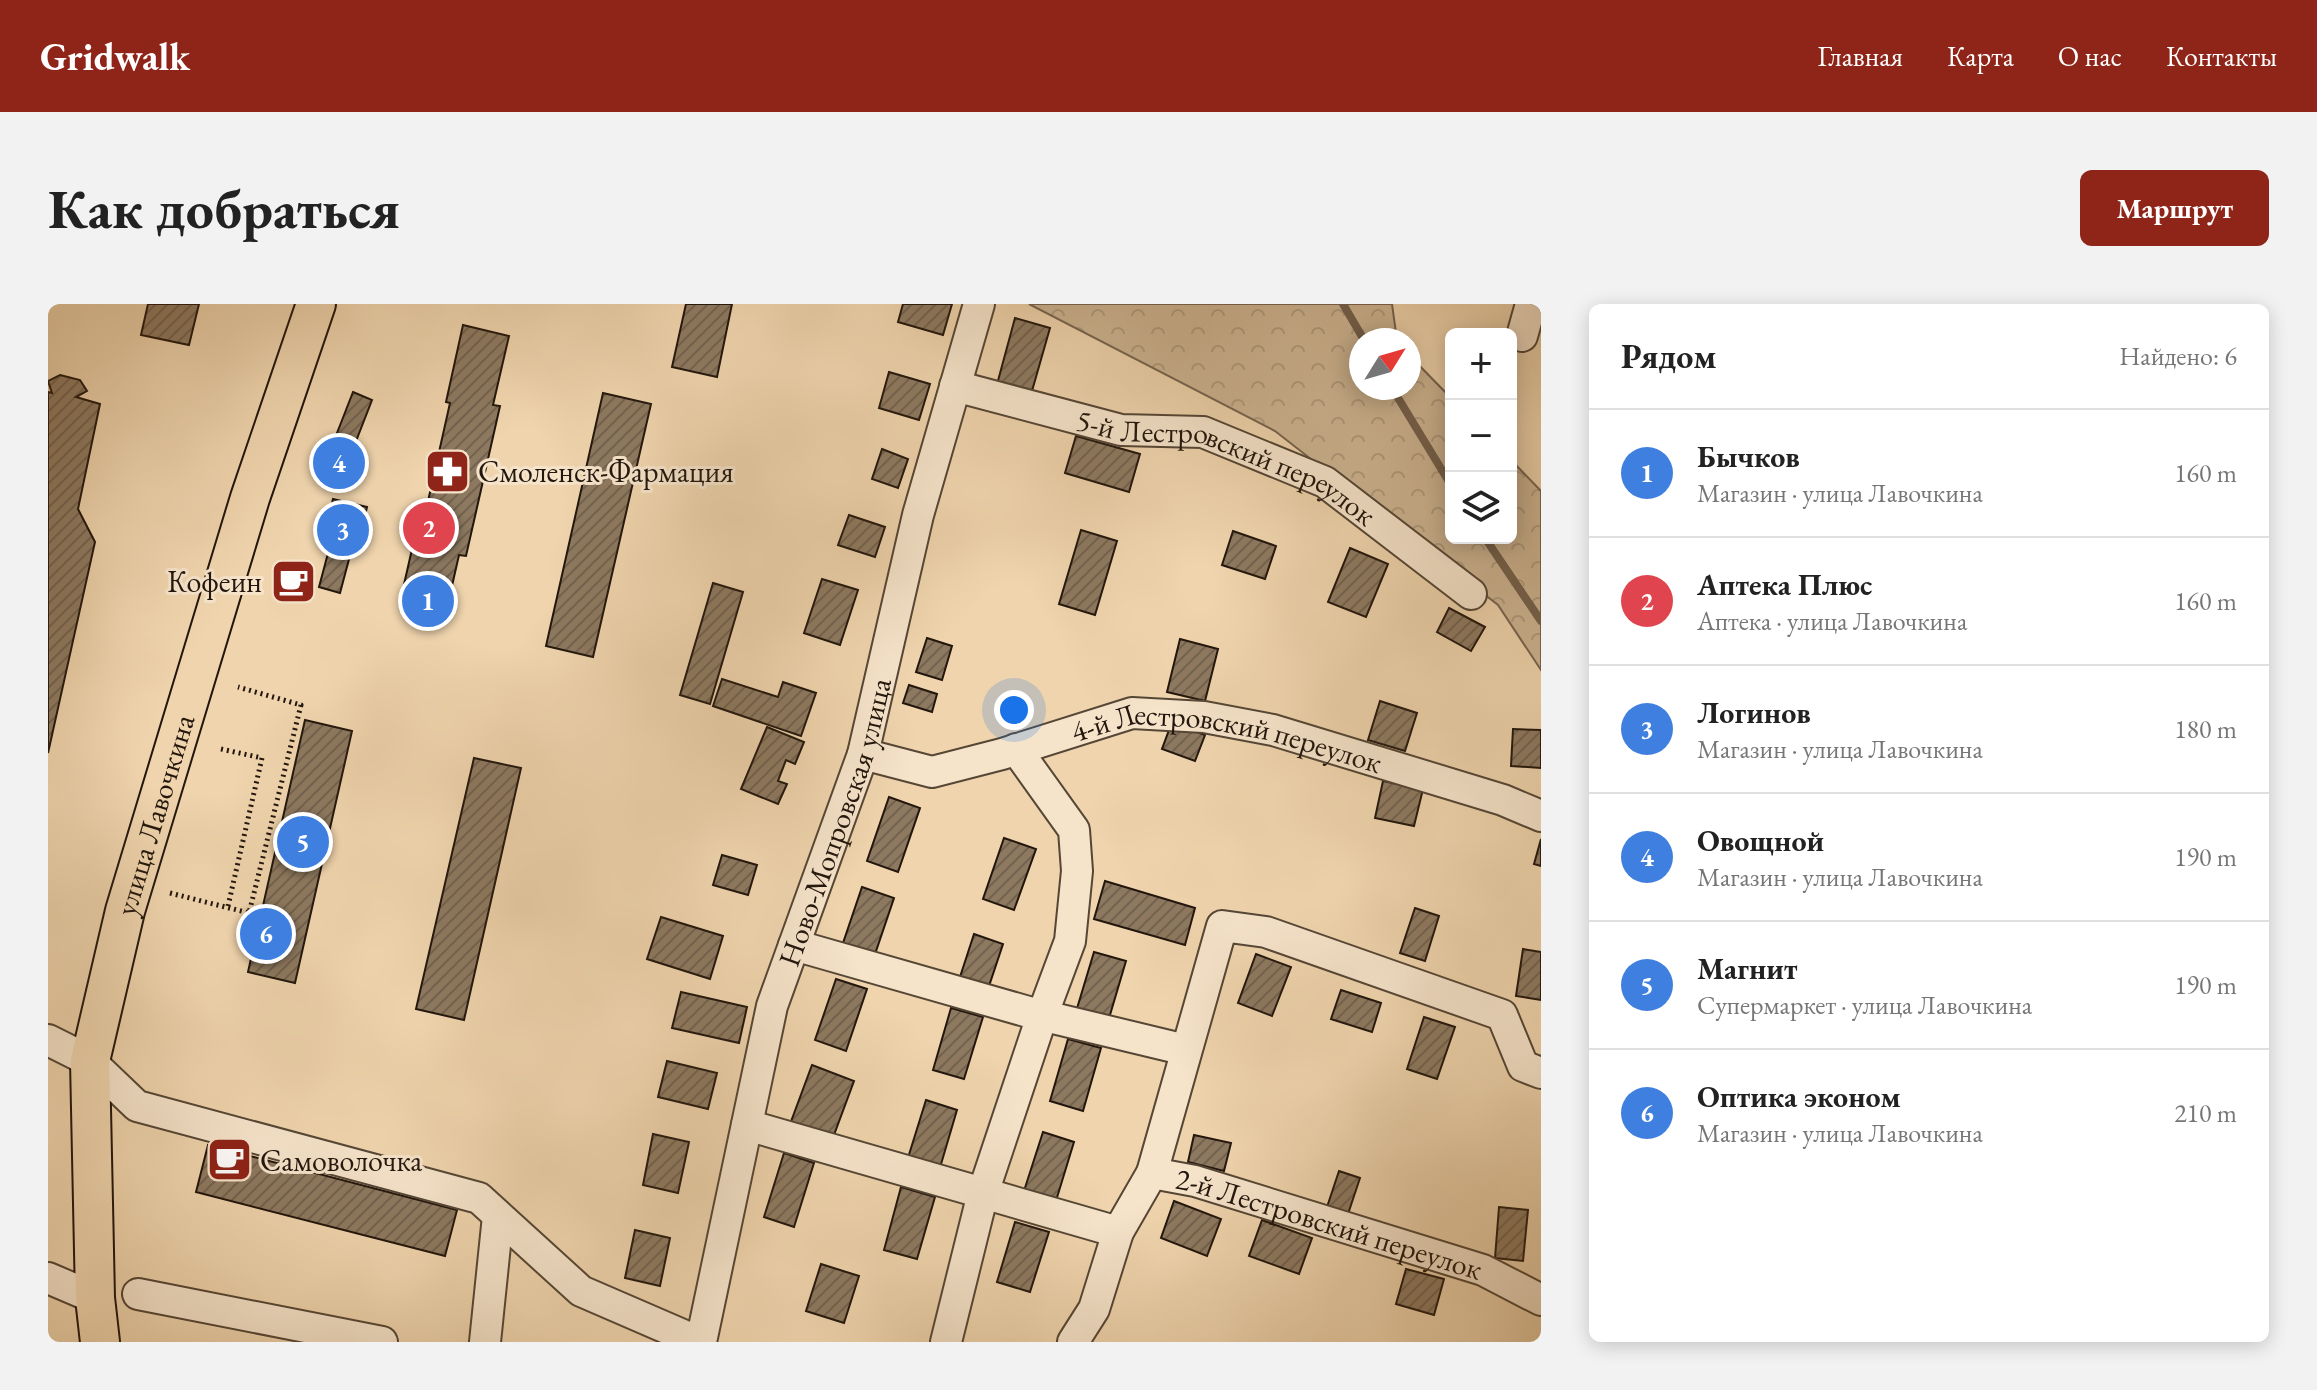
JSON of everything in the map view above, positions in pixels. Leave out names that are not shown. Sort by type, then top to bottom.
[{"type":"main road","name":"улица Лавочкина","points":[[100,1342],[95,1298],[90,1061],[125,911],[250,498],[316,304]]},
{"type":"street","name":"Ново-Мопровская улица","points":[[700,1342],[772,1006],[863,754],[918,515],[979,304]]},
{"type":"street","points":[[1522,336],[1531,304]]},
{"type":"street","name":"5-й Лестровский переулок","points":[[955,386],[1121,430],[1203,432],[1325,482],[1471,594]]},
{"type":"street","name":"4-й Лестровский переулок","points":[[863,754],[932,772],[1132,713],[1204,717],[1273,730],[1503,800],[1541,816]]},
{"type":"street","points":[[946,1342],[983,1193],[1070,941],[1077,871],[1074,830],[1016,749]]},
{"type":"street","points":[[1152,1173],[1222,926],[1266,932],[1502,1015],[1523,1066],[1541,1073]]},
{"type":"street","points":[[794,945],[1042,1016],[1186,1050]]},
{"type":"street","points":[[48,1040],[90,1061],[137,1106],[479,1198],[581,1291],[700,1342]]},
{"type":"street","points":[[747,1125],[1118,1232]]},
{"type":"street","name":"2-й Лестровский переулок","points":[[1073,1342],[1094,1309],[1118,1232],[1152,1173],[1195,1181],[1483,1270],[1541,1300]]},
{"type":"street","points":[[485,1342],[498,1216]]},
{"type":"street","points":[[48,1278],[95,1298]]},
{"type":"street","points":[[138,1294],[382,1342]]},
{"type":"path","points":[[170,893],[249,913],[301,705],[238,687]]},
{"type":"path","points":[[221,749],[262,758],[228,906]]},
{"type":"green space","points":[[1029,304],[1392,304],[1395,328],[1349,328],[1349,400],[1421,400],[1421,367],[1445,392],[1445,544],[1517,544],[1517,466],[1541,491],[1541,670],[1498,605],[1275,431]]},
{"type":"building","points":[[148,304],[199,304],[189,345],[141,335]]},
{"type":"building","points":[[686,304],[732,304],[717,377],[672,367]]},
{"type":"building","points":[[903,304],[952,304],[943,335],[898,322]]},
{"type":"building","points":[[1015,318],[1050,328],[1030,398],[996,388]]},
{"type":"building","points":[[463,325],[509,336],[493,405],[500,406],[466,556],[459,555],[446,612],[400,602],[415,536],[420,537],[450,403],[446,402]]},
{"type":"building","points":[[889,372],[930,384],[919,420],[879,408]]},
{"type":"building","points":[[60,375],[80,380],[87,391],[76,397],[100,404],[78,509],[95,542],[48,753],[48,392],[52,393],[48,381]]},
{"type":"building","points":[[353,392],[372,400],[344,472],[325,464]]},
{"type":"building","points":[[603,393],[651,404],[593,657],[546,646]]},
{"type":"building","points":[[1076,436],[1140,454],[1129,492],[1065,473]]},
{"type":"building","points":[[882,449],[908,459],[898,488],[872,479]]},
{"type":"building","points":[[333,499],[367,507],[357,549],[323,540]]},
{"type":"building","points":[[849,515],[885,527],[875,557],[838,545]]},
{"type":"building","points":[[1081,530],[1117,541],[1095,615],[1059,604]]},
{"type":"building","points":[[1233,531],[1276,546],[1265,579],[1222,565]]},
{"type":"building","points":[[331,542],[352,548],[340,593],[319,587]]},
{"type":"building","points":[[1350,548],[1388,564],[1366,617],[1328,602]]},
{"type":"building","name":"Кофеин","points":[[290,569],[302,573],[295,592],[284,588]]},
{"type":"building","points":[[822,579],[858,590],[840,645],[804,633]]},
{"type":"building","points":[[713,583],[743,592],[710,704],[680,695]]},
{"type":"building","points":[[1449,608],[1485,627],[1471,651],[1437,632]]},
{"type":"building","points":[[927,638],[952,646],[942,680],[916,672]]},
{"type":"building","points":[[1180,639],[1218,649],[1205,701],[1167,692]]},
{"type":"building","points":[[722,679],[778,697],[783,682],[816,693],[801,736],[713,706]]},
{"type":"building","points":[[909,685],[937,694],[932,712],[903,703]]},
{"type":"building","points":[[1380,701],[1417,713],[1405,751],[1368,740]]},
{"type":"building","points":[[305,720],[352,731],[295,983],[248,972]]},
{"type":"building","points":[[1172,722],[1205,735],[1195,761],[1162,749]]},
{"type":"building","points":[[767,727],[804,742],[795,764],[786,760],[778,781],[787,784],[778,804],[741,789]]},
{"type":"building","points":[[1513,729],[1541,730],[1541,768],[1511,766]]},
{"type":"building","points":[[474,758],[521,768],[464,1020],[416,1009]]},
{"type":"building","points":[[1383,781],[1423,789],[1414,826],[1375,818]]},
{"type":"building","points":[[889,797],[920,808],[898,872],[867,861]]},
{"type":"building","points":[[1004,838],[1036,849],[1014,910],[983,899]]},
{"type":"building","points":[[1541,839],[1541,866],[1534,864]]},
{"type":"building","points":[[722,855],[757,865],[748,895],[713,885]]},
{"type":"building","points":[[1105,881],[1195,908],[1185,945],[1094,919]]},
{"type":"building","points":[[862,887],[894,898],[872,963],[840,952]]},
{"type":"building","points":[[1415,908],[1439,916],[1425,961],[1400,953]]},
{"type":"building","points":[[661,917],[723,936],[710,979],[647,959]]},
{"type":"building","points":[[974,934],[1003,944],[988,989],[959,980]]},
{"type":"building","points":[[1523,949],[1541,952],[1541,1000],[1516,996]]},
{"type":"building","points":[[1094,952],[1126,961],[1107,1025],[1075,1015]]},
{"type":"building","points":[[1256,954],[1291,967],[1272,1016],[1238,1003]]},
{"type":"building","points":[[836,979],[867,989],[846,1051],[815,1040]]},
{"type":"building","points":[[1341,990],[1381,1003],[1372,1032],[1331,1019]]},
{"type":"building","points":[[681,992],[747,1007],[739,1043],[672,1028]]},
{"type":"building","points":[[951,1008],[983,1017],[964,1079],[933,1070]]},
{"type":"building","points":[[1424,1017],[1455,1027],[1437,1079],[1407,1069]]},
{"type":"building","points":[[1068,1039],[1101,1048],[1083,1111],[1050,1101]]},
{"type":"building","points":[[667,1061],[717,1073],[708,1109],[658,1097]]},
{"type":"building","points":[[812,1065],[854,1081],[831,1143],[789,1127]]},
{"type":"building","points":[[926,1100],[957,1110],[939,1171],[907,1161]]},
{"type":"building","points":[[1043,1132],[1074,1142],[1055,1204],[1023,1194]]},
{"type":"building","points":[[653,1134],[689,1142],[678,1193],[643,1185]]},
{"type":"building","points":[[1194,1135],[1231,1143],[1224,1171],[1188,1162]]},
{"type":"building","points":[[208,1145],[457,1210],[445,1256],[196,1192]]},
{"type":"building","points":[[784,1153],[814,1163],[794,1227],[764,1217]]},
{"type":"building","points":[[1339,1171],[1360,1178],[1348,1214],[1327,1207]]},
{"type":"building","points":[[901,1187],[935,1197],[917,1259],[884,1250]]},
{"type":"building","points":[[1174,1201],[1221,1219],[1207,1256],[1161,1238]]},
{"type":"building","points":[[1499,1207],[1528,1210],[1523,1261],[1495,1258]]},
{"type":"building","points":[[1262,1220],[1312,1238],[1299,1274],[1249,1256]]},
{"type":"building","points":[[1015,1222],[1049,1232],[1030,1292],[997,1282]]},
{"type":"building","points":[[635,1230],[670,1238],[660,1286],[625,1278]]},
{"type":"building","points":[[821,1264],[859,1276],[844,1323],[806,1311]]},
{"type":"building","points":[[1406,1269],[1444,1279],[1434,1315],[1396,1304]]},
{"type":"waterway","points":[[1343,304],[1357,328]]},
{"type":"waterway","points":[[1399,400],[1445,475]]},
{"type":"waterway","points":[[1489,544],[1541,621]]},
{"type":"place","name":"Овощной","points":[[339,463]]},
{"type":"place","name":"Смоленск-Фармация","points":[[447,471]]},
{"type":"place","name":"Аптека Плюс","points":[[429,528]]},
{"type":"place","name":"Логинов","points":[[343,530]]},
{"type":"place","name":"Кофеин","points":[[293,581]]},
{"type":"place","name":"Бычков","points":[[428,601]]},
{"type":"place","name":"Магнит","points":[[303,842]]},
{"type":"place","name":"Оптика эконом","points":[[266,934]]},
{"type":"place","name":"Самоволочка","points":[[229,1160]]}]
